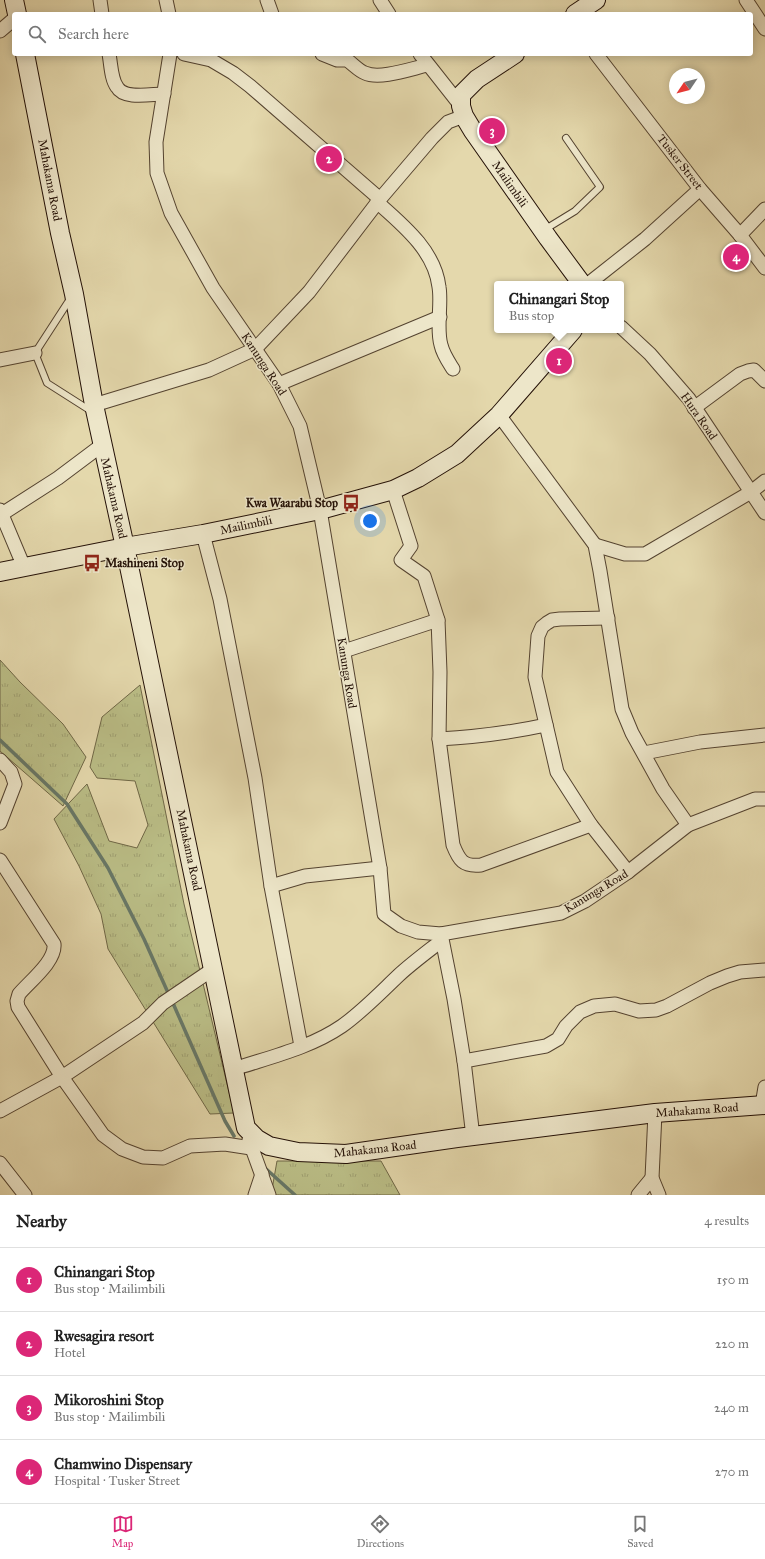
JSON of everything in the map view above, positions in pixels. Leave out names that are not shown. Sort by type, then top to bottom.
[{"type":"street","points":[[14,0],[17,12]]},
{"type":"street","points":[[100,0],[102,12]]},
{"type":"street","points":[[166,0],[169,12]]},
{"type":"street","points":[[267,0],[271,12]]},
{"type":"street","points":[[380,0],[388,12]]},
{"type":"street","points":[[578,12],[596,0]]},
{"type":"street","points":[[746,0],[765,29]]},
{"type":"street","points":[[0,31],[12,21]]},
{"type":"street","name":"Mahakama Road","points":[[25,56],[60,233],[74,294],[95,410],[126,547],[246,1128],[257,1139],[269,1146],[298,1152],[346,1154],[655,1113],[764,1105]]},
{"type":"street","points":[[109,56],[116,86],[119,91],[129,95],[164,94]]},
{"type":"street","name":"Kanunga Road","points":[[170,56],[156,142],[157,173],[171,213],[213,288],[279,384],[300,426],[320,510],[380,868],[384,914],[400,926],[441,937],[561,913],[585,901],[628,872],[688,825],[755,799],[765,799]]},
{"type":"street","points":[[193,56],[211,60],[233,72],[250,86],[379,200],[421,245],[437,275],[440,287],[440,343],[445,358],[453,369]]},
{"type":"street","points":[[327,56],[336,60],[347,60],[364,73],[371,75],[382,75],[428,65]]},
{"type":"street","points":[[421,56],[462,111]]},
{"type":"street","points":[[462,111],[461,95],[469,86],[512,56]]},
{"type":"street","name":"Tusker Street","points":[[598,56],[700,189],[740,235],[765,268]]},
{"type":"street","points":[[95,410],[209,370],[255,349],[309,292],[379,200],[442,127],[462,111]]},
{"type":"street","name":"Mailimbili","points":[[462,111],[543,230],[580,281]]},
{"type":"street","points":[[592,281],[645,239],[700,189]]},
{"type":"street","points":[[740,235],[765,209]]},
{"type":"street","points":[[279,384],[440,317]]},
{"type":"street","name":"Hura Road","points":[[624,330],[650,354],[689,398],[694,408],[765,513]]},
{"type":"street","name":"Mailimbili","points":[[0,572],[126,547],[203,534],[320,510],[393,490],[418,478],[457,454],[499,415],[570,333]]},
{"type":"street","points":[[0,360],[35,353]]},
{"type":"street","points":[[694,408],[740,374],[754,370],[765,381]]},
{"type":"street","points":[[499,415],[595,545],[622,709],[632,734],[663,789],[688,825]]},
{"type":"street","points":[[24,567],[1,512],[58,478],[102,444]]},
{"type":"street","points":[[595,545],[625,554],[645,554],[751,492],[765,481]]},
{"type":"street","points":[[393,490],[411,546],[401,560],[424,576],[438,620],[440,672],[439,739],[453,845],[462,861],[473,866],[492,862],[591,825]]},
{"type":"street","points":[[203,534],[220,600],[255,778],[271,886],[301,1046]]},
{"type":"street","points":[[608,618],[552,620],[542,627],[538,636],[535,677],[557,772],[591,825],[628,872]]},
{"type":"street","points":[[344,651],[438,620]]},
{"type":"street","points":[[439,739],[507,733],[546,725]]},
{"type":"street","points":[[644,753],[700,742],[765,735]]},
{"type":"street","points":[[0,760],[11,772],[15,784],[0,823]]},
{"type":"street","points":[[0,860],[54,944],[51,959],[19,994],[16,1001],[21,1012],[62,1077],[103,1135],[122,1149],[143,1157],[163,1158],[190,1146],[225,1144],[251,1148]]},
{"type":"street","points":[[271,886],[305,876],[380,868]]},
{"type":"street","points":[[234,1069],[301,1046],[323,1037],[342,1026],[374,1000],[441,937]]},
{"type":"street","points":[[441,937],[454,999],[464,1061],[473,1137]]},
{"type":"street","points":[[0,1111],[62,1077],[143,1023],[163,1003],[213,969]]},
{"type":"street","points":[[464,1061],[546,1046],[558,1039],[566,1026],[580,1012],[594,1006],[615,1004],[639,1011],[656,1010],[727,976],[740,972],[765,970]]},
{"type":"street","points":[[764,1105],[765,1087]]},
{"type":"street","points":[[655,1113],[652,1178],[659,1195]]},
{"type":"street","points":[[246,1128],[251,1148],[269,1195]]},
{"type":"street","points":[[0,1163],[26,1195]]},
{"type":"street","points":[[255,1195],[262,1174]]},
{"type":"street","points":[[638,1195],[652,1178]]},
{"type":"lane","points":[[543,230],[575,211],[600,187],[566,138]]},
{"type":"lane","points":[[74,294],[35,353],[47,383],[95,410]]},
{"type":"green space","points":[[0,660],[63,724],[86,757],[63,806],[0,751]]},
{"type":"green space","points":[[140,685],[184,904],[234,1113],[210,1114],[108,949],[101,914],[79,866],[54,819],[87,784],[109,841],[137,848],[148,825],[135,781],[97,778],[90,767],[102,717]]},
{"type":"green space","points":[[277,1161],[381,1161],[400,1195],[271,1195]]},
{"type":"waterway","points":[[0,740],[67,804],[108,868],[144,939],[169,995]]},
{"type":"waterway","points":[[172,1001],[225,1121],[234,1136]]},
{"type":"waterway","points":[[265,1168],[295,1195]]},
{"type":"place","name":"Mikoroshini Stop","points":[[492,131]]},
{"type":"place","name":"Rwesagira resort","points":[[329,159]]},
{"type":"place","name":"Chamwino Dispensary","points":[[736,257]]},
{"type":"place","name":"Chinangari Stop","points":[[559,361]]},
{"type":"place","name":"Kwa Waarabu Stop","points":[[351,503]]},
{"type":"place","name":"Mashineni Stop","points":[[92,563]]}]
